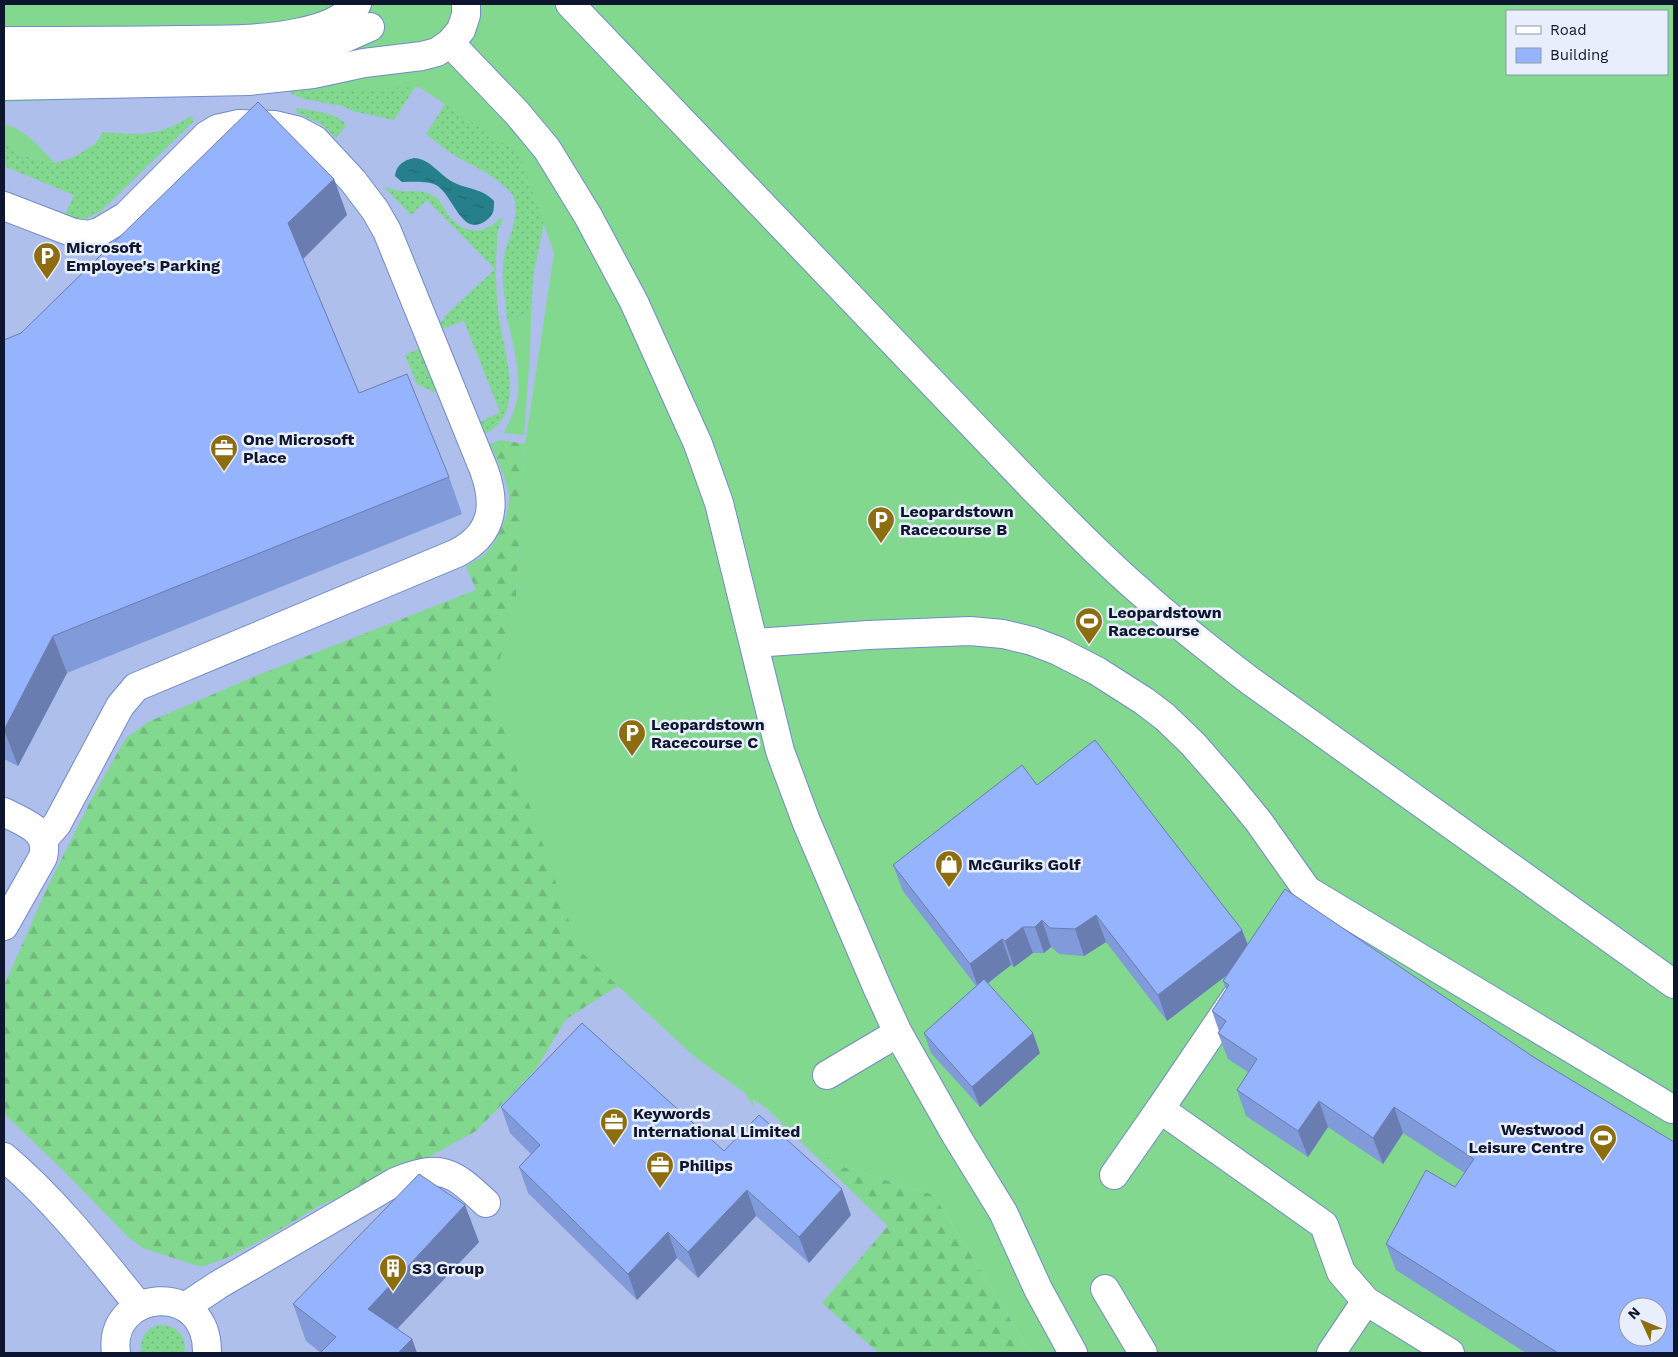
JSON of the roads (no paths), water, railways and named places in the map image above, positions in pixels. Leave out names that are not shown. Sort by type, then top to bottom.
[{"type":"street","points":[[4,41],[223,39],[273,36],[301,32],[328,25],[350,13],[358,4]]},
{"type":"street","points":[[4,86],[249,82],[313,74],[364,63],[422,56],[437,52],[450,43],[461,30],[466,15],[466,4]]},
{"type":"street","points":[[570,4],[1032,487],[1142,594],[1249,680],[1674,984]]},
{"type":"street","points":[[4,63],[256,59],[316,51],[368,16],[378,39],[390,50],[406,55],[422,56]]},
{"type":"street","points":[[450,43],[517,113],[547,149],[588,216],[634,302],[708,470],[719,502],[780,751],[806,821],[898,1033],[957,1137],[1003,1212],[1038,1289],[1073,1353]]},
{"type":"street","points":[[4,206],[74,233],[89,235],[100,232],[126,216],[207,135],[217,129],[239,124],[275,125],[306,134],[315,140],[353,181],[382,220],[491,487],[490,513],[483,532],[465,548],[136,687],[120,706],[57,824],[44,839]]},
{"type":"street","points":[[754,643],[868,635],[970,631],[1003,634],[1032,641],[1097,670],[1165,717],[1193,744],[1259,822],[1302,899],[1672,1109]]},
{"type":"street","points":[[4,812],[34,828],[44,839],[46,847],[43,857],[4,926]]},
{"type":"street","points":[[1114,1175],[1253,971]]},
{"type":"street","points":[[827,1075],[898,1033]]},
{"type":"street","points":[[1160,1109],[1324,1226],[1341,1272],[1366,1301],[1450,1353]]},
{"type":"street","points":[[4,1157],[38,1189],[81,1236],[139,1306]]},
{"type":"street","points":[[185,1307],[395,1182],[416,1173],[432,1171],[448,1173],[463,1182],[486,1203]]},
{"type":"street","points":[[1105,1289],[1143,1353]]},
{"type":"street","points":[[116,1353],[116,1340],[119,1330],[127,1317],[139,1306],[150,1302],[162,1301],[174,1302],[185,1307],[196,1316],[203,1327],[207,1340],[207,1353]]},
{"type":"street","points":[[1331,1353],[1366,1301]]},
{"type":"water","points":[[414,158],[425,161],[451,181],[489,196],[494,201],[494,209],[488,219],[479,224],[471,224],[458,213],[441,188],[434,184],[422,182],[402,182],[395,176],[399,166],[407,160]]},
{"type":"place","name":"Microsoft Employee's Parking","points":[[47,280]]},
{"type":"place","name":"One Microsoft Place","points":[[224,472]]},
{"type":"place","name":"Leopardstown Racecourse B","points":[[881,544]]},
{"type":"place","name":"Leopardstown Racecourse","points":[[1089,645]]},
{"type":"place","name":"Leopardstown Racecourse C","points":[[632,757]]},
{"type":"place","name":"McGuriks Golf","points":[[949,888]]},
{"type":"place","name":"Keywords International Limited","points":[[614,1146]]},
{"type":"place","name":"Westwood Leisure Centre","points":[[1603,1162]]},
{"type":"place","name":"Philips","points":[[660,1189]]},
{"type":"place","name":"S3 Group","points":[[393,1292]]}]
